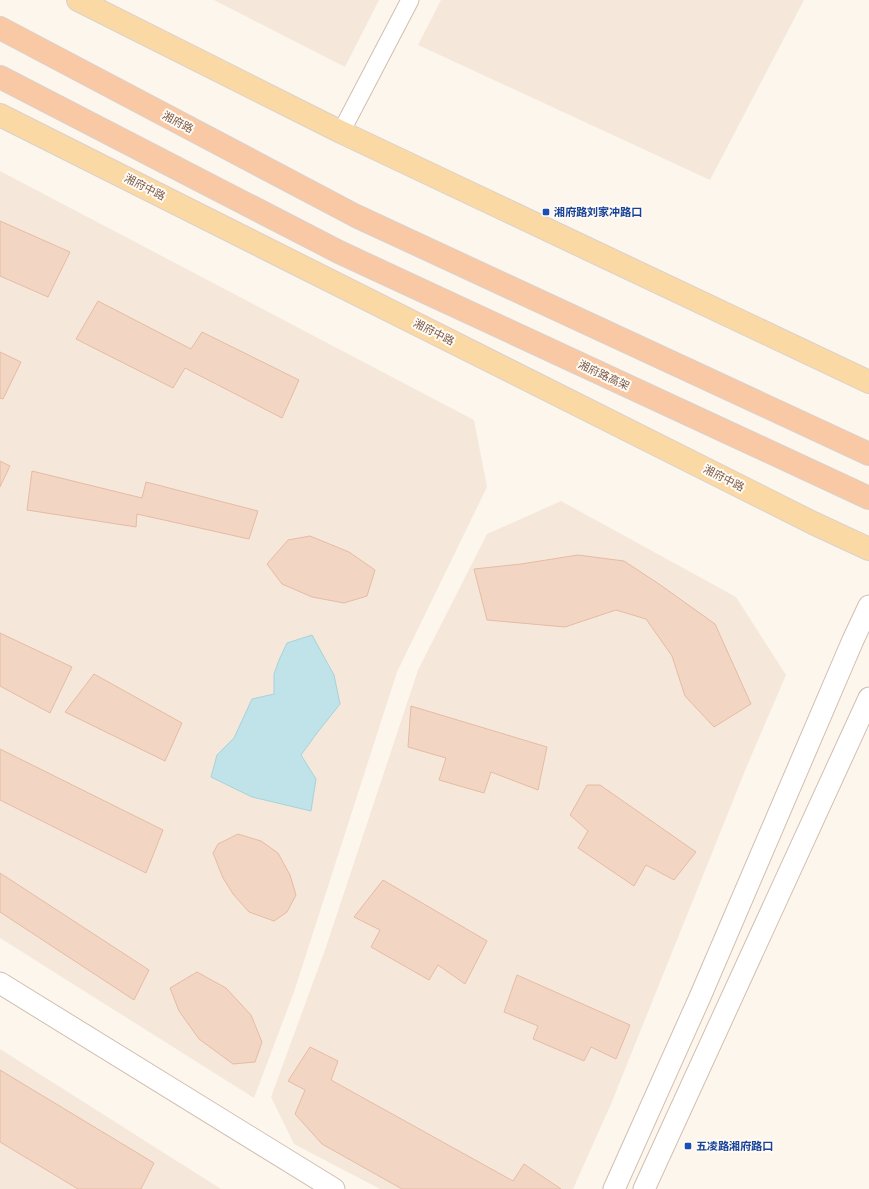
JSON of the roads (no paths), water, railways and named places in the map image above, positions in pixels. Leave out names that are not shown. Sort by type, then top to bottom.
[{"type":"highway","name":"湘府路","points":[[0,28],[356,216],[869,454]]},
{"type":"highway","name":"湘府路高架","points":[[0,77],[339,252],[869,498]]},
{"type":"main road","points":[[78,0],[341,132],[869,382]]},
{"type":"main road","name":"湘府中路","points":[[0,115],[812,523],[869,549]]},
{"type":"street","points":[[341,132],[410,0]]},
{"type":"street","points":[[614,1189],[700,997],[869,606]]},
{"type":"street","points":[[644,1189],[869,698]]},
{"type":"street","points":[[0,983],[334,1189]]},
{"type":"water","points":[[312,635],[334,675],[340,704],[301,755],[316,779],[311,811],[252,797],[211,777],[217,755],[234,738],[252,699],[274,694],[274,674],[287,643]]},
{"type":"place","name":"湘府路刘家冲路口","points":[[546,212]]},
{"type":"place","name":"五凌路湘府路口","points":[[688,1146]]}]
